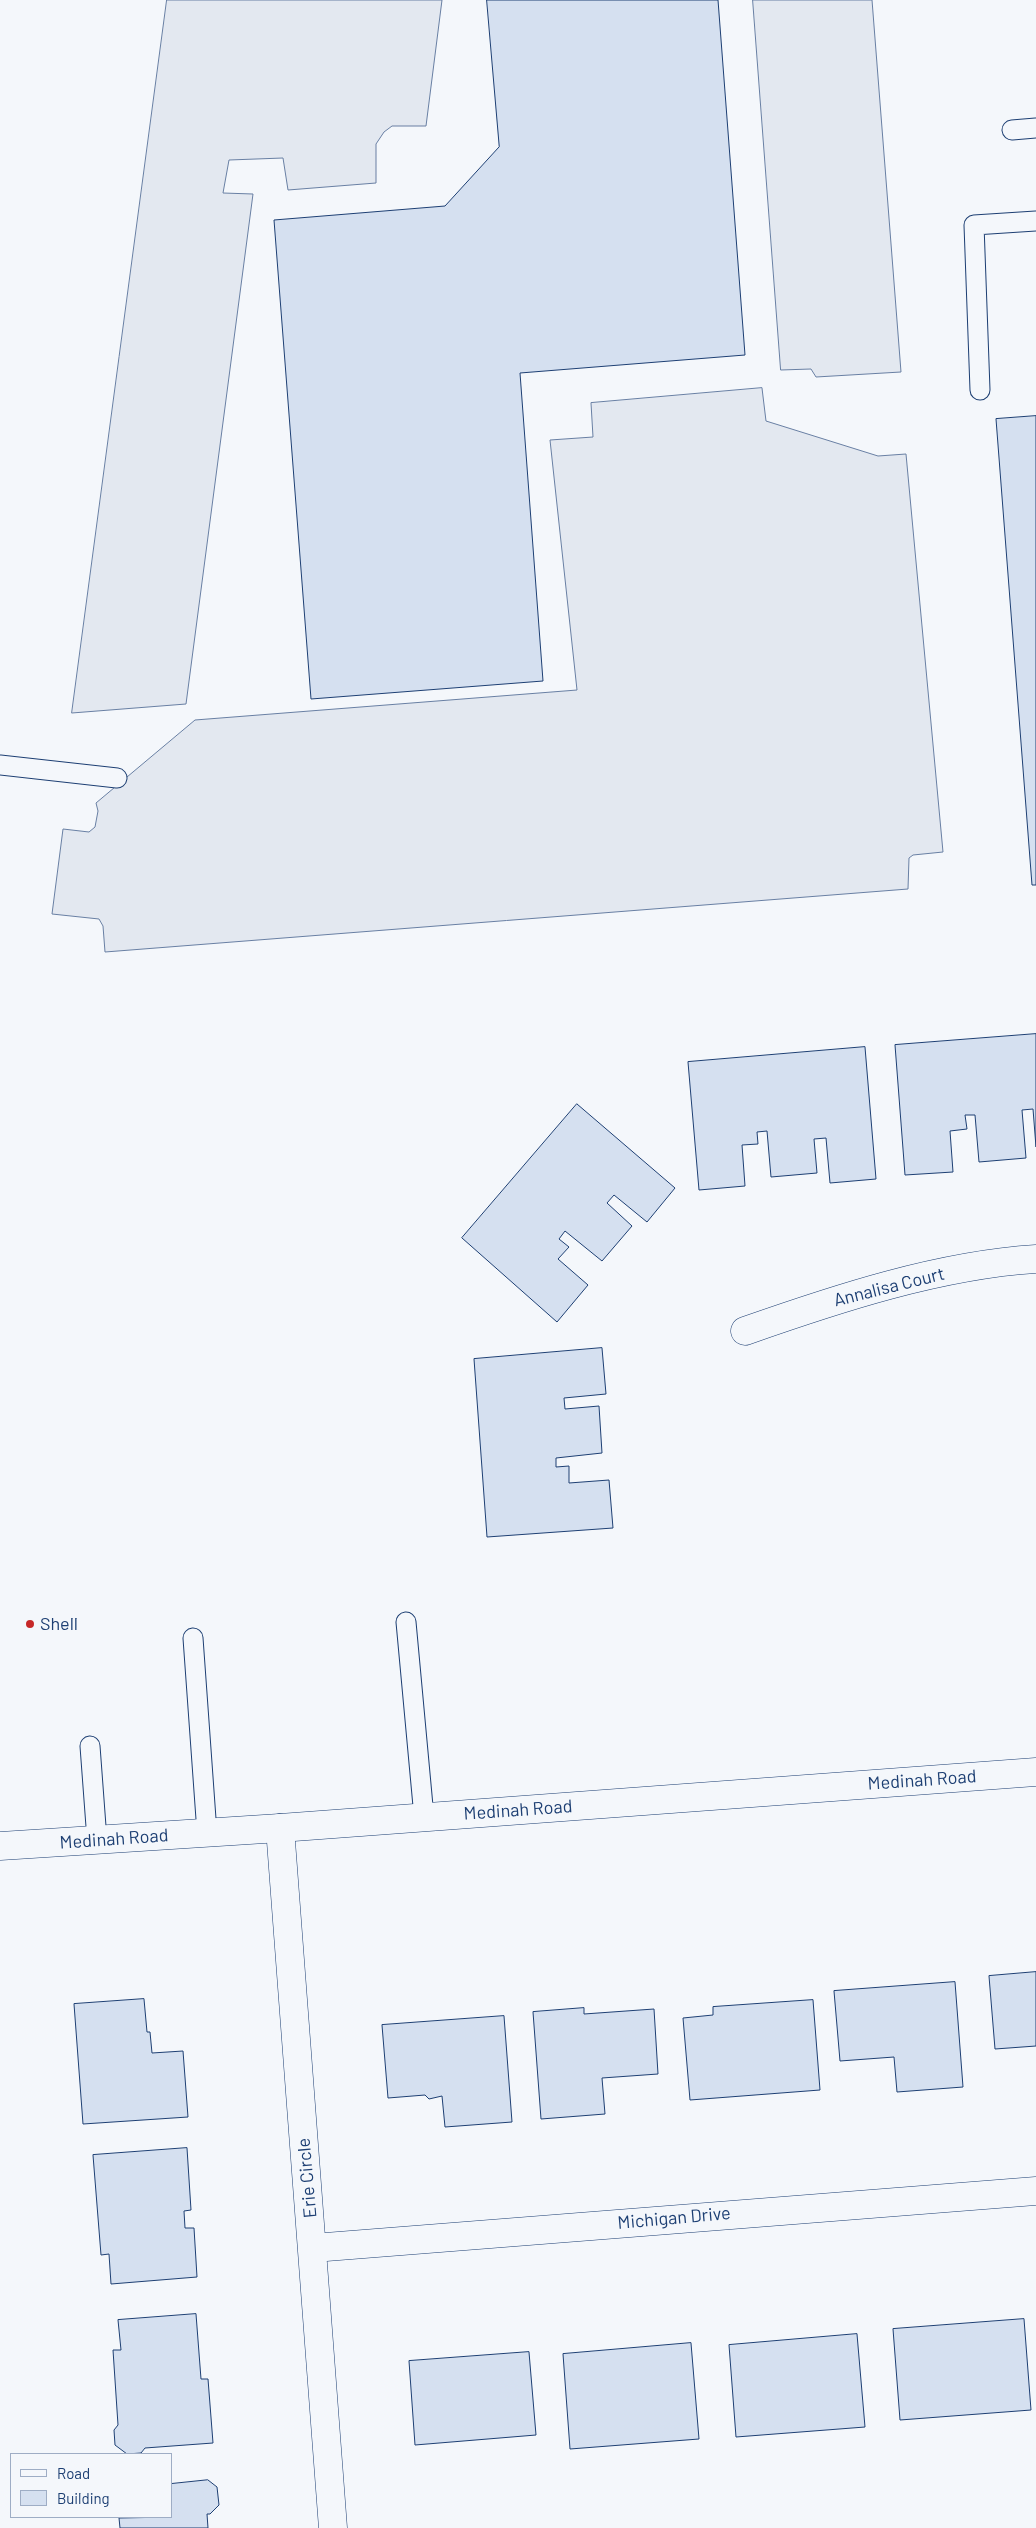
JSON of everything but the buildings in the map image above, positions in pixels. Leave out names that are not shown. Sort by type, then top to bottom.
[{"type":"street","name":"Annalisa Court","points":[[745,1331],[836,1299],[993,1262],[1036,1259]]},
{"type":"street","name":"Medinah Road","points":[[0,1846],[280,1828],[1036,1772]]},
{"type":"street","name":"Erie Circle","points":[[280,1828],[333,2528]]},
{"type":"street","name":"Michigan Drive","points":[[313,2248],[1036,2190]]},
{"type":"lane","points":[[1012,130],[1036,128]]},
{"type":"lane","points":[[980,390],[974,225],[1036,222]]},
{"type":"lane","points":[[0,765],[117,778]]},
{"type":"lane","points":[[406,1622],[424,1817]]},
{"type":"lane","points":[[193,1638],[207,1833]]},
{"type":"lane","points":[[90,1746],[97,1840]]},
{"type":"shaded area","points":[[167,0],[442,0],[426,126],[392,126],[384,132],[376,144],[376,183],[288,190],[283,158],[229,160],[223,193],[253,194],[186,704],[72,713]]},
{"type":"shaded area","points":[[753,0],[872,0],[901,372],[816,377],[811,369],[781,370]]},
{"type":"shaded area","points":[[762,388],[766,421],[878,456],[906,454],[943,852],[913,855],[909,858],[908,889],[105,952],[103,926],[99,919],[52,914],[63,829],[89,832],[95,827],[98,811],[96,803],[195,720],[577,690],[550,440],[593,437],[591,403]]},
{"type":"place","name":"Shell","points":[[30,1624]]}]
